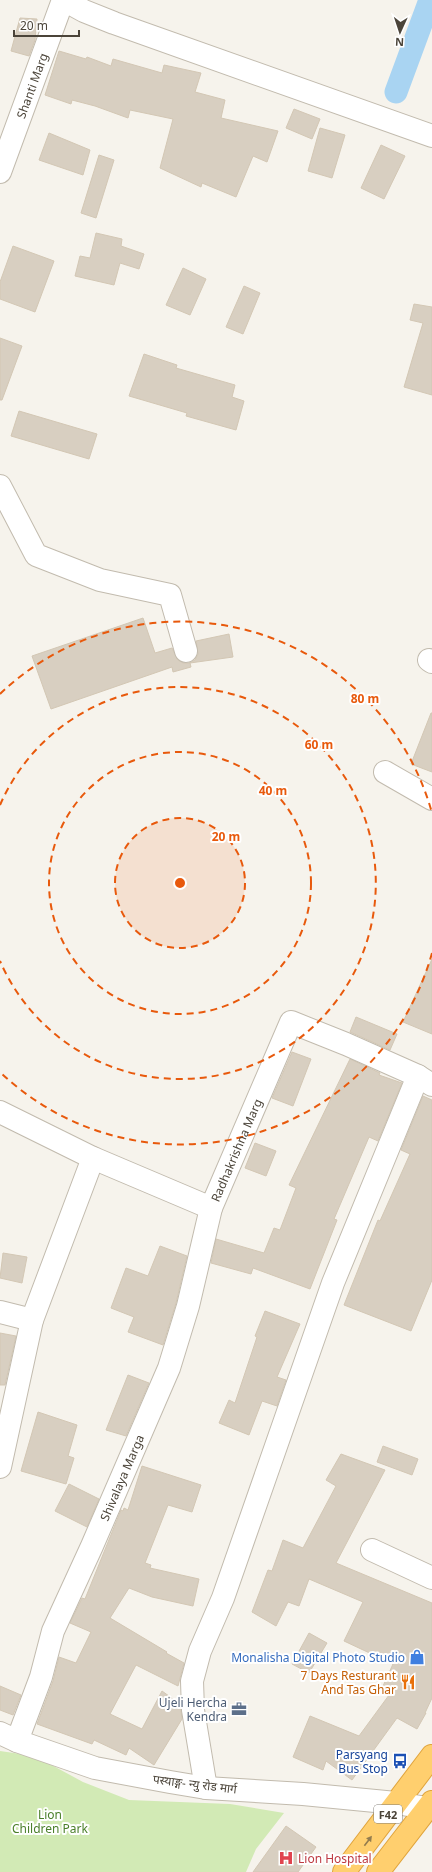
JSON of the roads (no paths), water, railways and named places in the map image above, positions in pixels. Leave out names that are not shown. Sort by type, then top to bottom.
[{"type":"highway","name":"F42","points":[[344,1872],[432,1756]]},
{"type":"highway","name":"F42","points":[[378,1872],[431,1806]]},
{"type":"street","points":[[64,0],[84,11],[114,23],[432,136]]},
{"type":"street","name":"Shanti Marg","points":[[0,172],[64,0]]},
{"type":"street","points":[[0,486],[36,555],[100,580],[170,595],[186,650]]},
{"type":"street","points":[[385,772],[432,799]]},
{"type":"street","name":"Radhakrishna Marg","points":[[0,1112],[93,1158],[211,1208],[291,1022],[346,1044],[425,1080]]},
{"type":"street","points":[[206,1788],[193,1710],[192,1681],[200,1651],[231,1577],[332,1283],[425,1080]]},
{"type":"street","points":[[0,1467],[32,1320],[93,1158]]},
{"type":"street","name":"Shivalaya Marga","points":[[9,1737],[41,1676],[53,1631],[92,1546],[169,1368],[188,1306],[211,1208]]},
{"type":"street","points":[[0,1312],[32,1320]]},
{"type":"street","points":[[372,1550],[432,1578]]},
{"type":"street","name":"पस्याङ्ग- न्यु रोड मार्ग","points":[[9,1737],[95,1768],[206,1788],[303,1794],[431,1806]]},
{"type":"waterway","points":[[396,92],[430,0]]},
{"type":"place","name":"Monalisha Digital Photo Studio","points":[[417,1657]]},
{"type":"place","name":"7 Days Resturant And Tas Ghar","points":[[408,1682]]},
{"type":"place","name":"Ujeli Hercha Kendra","points":[[239,1709]]},
{"type":"place","name":"Parsyang Bus Stop","points":[[400,1761]]},
{"type":"place","name":"Lion Hospital","points":[[286,1858]]},
{"type":"park label","name":"Lion Children Park","points":[[50,1821]]}]
